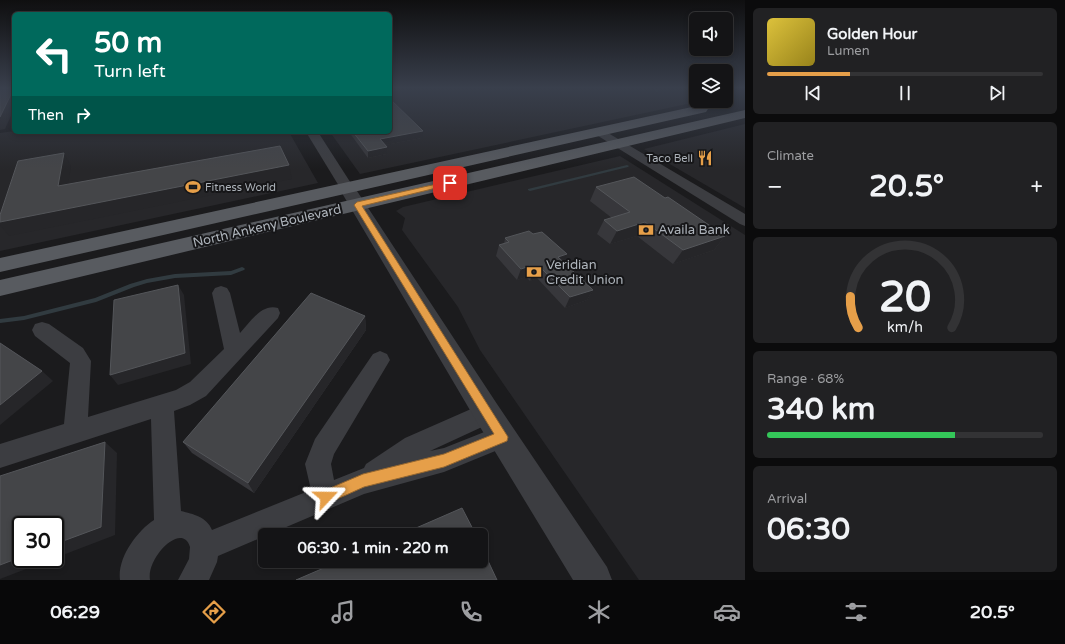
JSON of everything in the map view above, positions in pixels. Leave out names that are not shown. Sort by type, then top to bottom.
[{"type":"main road","name":"North Ankeny Boulevard","points":[[0,288],[599,132],[675,115]]},
{"type":"main road","name":"North Ankeny Boulevard","points":[[0,264],[618,144],[740,115]]},
{"type":"street","points":[[599,132],[745,221]]},
{"type":"street","points":[[313,134],[502,437],[594,580]]},
{"type":"street","points":[[221,293],[235,352]]},
{"type":"street","points":[[0,456],[182,398],[198,389],[272,313]]},
{"type":"street","points":[[42,330],[76,354],[80,361],[75,432]]},
{"type":"street","points":[[326,497],[320,478],[318,464],[324,448],[380,360]]},
{"type":"street","points":[[162,405],[168,526]]},
{"type":"street","points":[[363,481],[414,446],[487,413]]},
{"type":"street","points":[[204,548],[363,481],[444,460],[502,437]]},
{"type":"street","points":[[131,579],[144,546],[155,534],[168,526],[186,524],[197,530],[203,539],[203,559],[198,573],[193,580]]},
{"type":"shaded area","points":[[392,115],[635,115],[360,174],[331,134],[392,134]]},
{"type":"shaded area","points":[[745,124],[745,208],[644,149]]},
{"type":"shaded area","points":[[12,131],[12,134],[290,134],[318,183],[0,251],[0,133]]},
{"type":"shaded area","points":[[620,156],[745,235],[745,580],[639,580],[480,350],[458,307],[402,230],[405,218],[396,211],[403,207]]},
{"type":"building","points":[[392,115],[407,115],[423,131],[380,139],[387,147],[368,151],[355,134],[392,134]]},
{"type":"building","points":[[280,146],[289,165],[0,222],[0,215],[18,161],[64,153],[58,186]]},
{"type":"building","points":[[634,177],[665,198],[668,197],[725,236],[683,250],[645,222],[617,231],[604,220],[630,212],[596,187]]},
{"type":"building","points":[[529,231],[533,234],[542,232],[567,254],[558,257],[593,290],[570,297],[541,268],[534,270],[530,266],[521,269],[499,245],[509,242],[505,238]]},
{"type":"building","points":[[178,285],[185,353],[110,375],[114,300]]},
{"type":"building","points":[[311,293],[365,316],[248,483],[183,442]]},
{"type":"building","points":[[0,343],[42,371],[0,405]]},
{"type":"building","points":[[105,442],[101,527],[64,541],[64,516],[12,516],[12,560],[0,565],[0,476]]},
{"type":"building","points":[[462,508],[472,528],[416,528]]},
{"type":"building","points":[[488,561],[497,580],[296,580],[324,568],[488,568]]},
{"type":"waterway","points":[[530,190],[627,166]]},
{"type":"waterway","points":[[0,321],[24,318],[96,300],[132,285],[147,281],[175,276],[231,273],[242,269]]},
{"type":"place","name":"Taco Bell","points":[[705,158]]},
{"type":"place","name":"Fitness World","points":[[193,187]]},
{"type":"place","name":"Availa Bank","points":[[646,230]]},
{"type":"place","name":"Veridian Credit Union","points":[[534,272]]},
{"type":"route","points":[[326,497],[363,481],[444,460],[502,437],[357,205],[450,183]]}]
